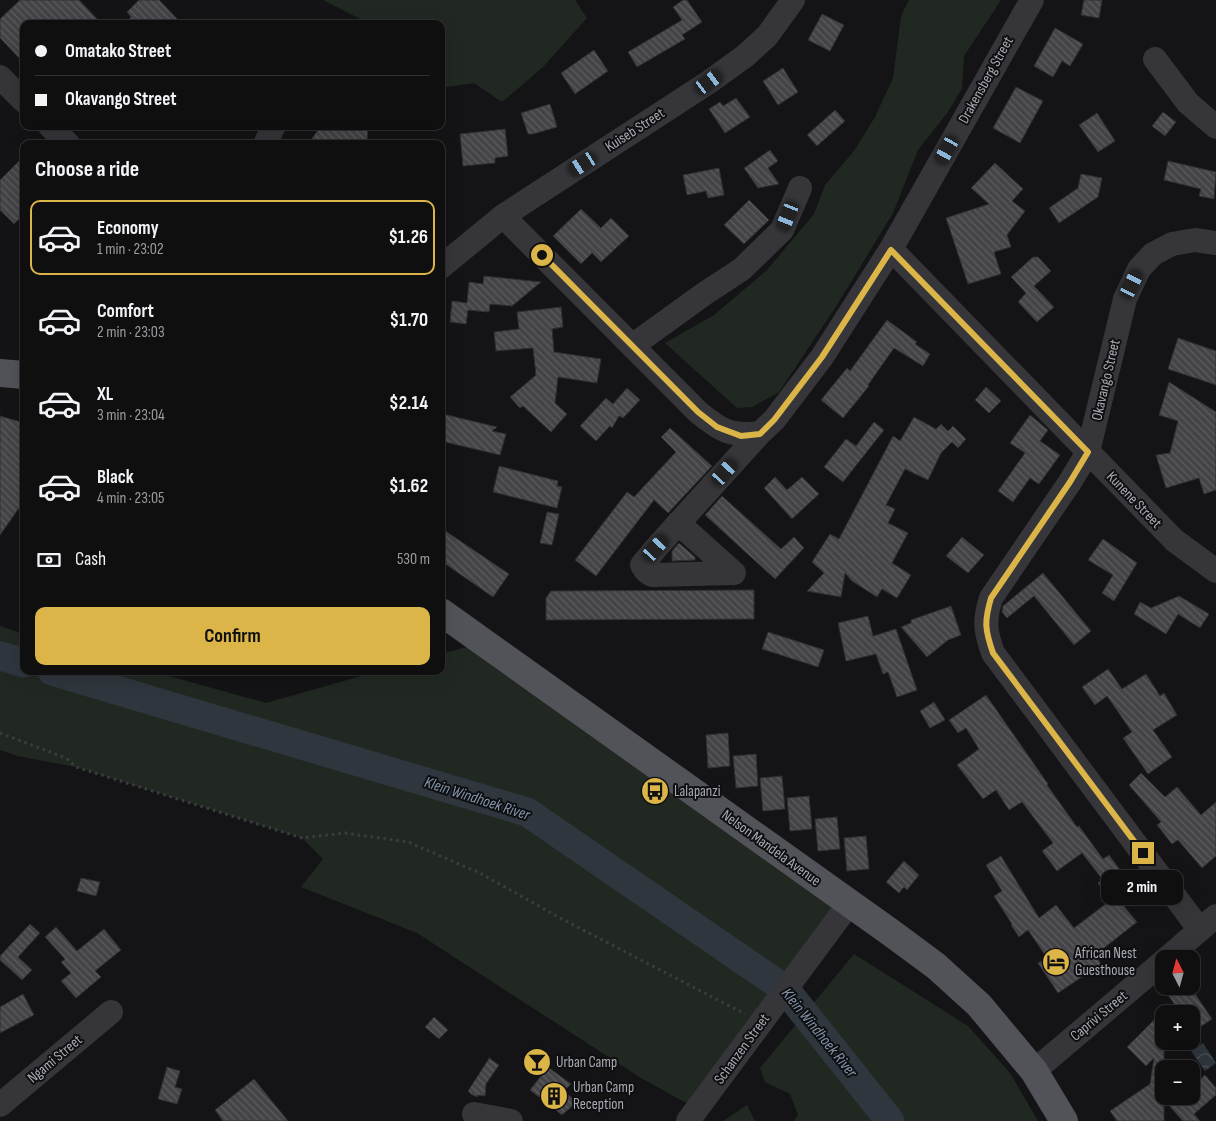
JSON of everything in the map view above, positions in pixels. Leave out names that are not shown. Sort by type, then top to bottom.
[{"type":"main road","points":[[0,373],[20,375]]},
{"type":"main road","name":"Nelson Mandela Avenue","points":[[445,615],[890,932],[950,979],[979,1005],[1034,1071],[1064,1121]]},
{"type":"street","name":"Kuiseb Street","points":[[445,264],[504,216],[709,82],[745,56],[767,36],[793,0]]},
{"type":"street","name":"Drakensberg Street","points":[[678,523],[774,420],[822,357],[891,250],[1032,0]]},
{"type":"street","points":[[1155,60],[1188,103],[1216,127]]},
{"type":"street","points":[[0,77],[20,96]]},
{"type":"street","points":[[54,130],[64,140]]},
{"type":"street","points":[[632,346],[742,269],[782,230],[800,188]]},
{"type":"street","points":[[504,216],[698,412],[717,427],[741,436],[760,434]]},
{"type":"street","name":"Okavango Street","points":[[1208,923],[993,653],[986,633],[986,615],[991,598],[1070,482],[1088,452],[1125,299],[1139,269],[1153,254],[1172,244],[1195,240],[1216,243]]},
{"type":"street","name":"Kunene Street","points":[[891,250],[1174,540],[1216,571]]},
{"type":"street","name":"Schanzen Street","points":[[688,1121],[849,904]]},
{"type":"street","name":"Caprivi Street","points":[[1177,950],[1208,923]]},
{"type":"street","name":"Caprivi Street","points":[[1034,1071],[1155,968]]},
{"type":"street","name":"Ngami Street","points":[[0,1105],[111,1012]]},
{"type":"street","points":[[474,1114],[511,1121]]},
{"type":"path","points":[[0,733],[66,758],[76,767],[302,838],[345,833],[408,842],[480,873],[562,919],[762,1022]]},
{"type":"shaded area","points":[[323,0],[575,0],[587,18],[543,67],[502,102],[474,83],[445,87],[445,20],[362,20]]},
{"type":"shaded area","points":[[909,0],[1001,0],[964,56],[962,88],[948,112],[918,150],[893,213],[837,305],[779,392],[752,407],[737,408],[665,343],[714,315],[767,270],[814,214],[825,185],[854,151],[875,117],[893,78],[901,16]]},
{"type":"shaded area","points":[[0,626],[20,633],[20,675],[165,675],[266,703],[365,675],[445,675],[445,653],[481,643],[849,904],[697,1109],[641,1078],[417,933],[301,887],[323,859],[302,838],[76,767],[17,756],[0,750]]},
{"type":"shaded area","points":[[854,954],[968,1026],[1010,1073],[1038,1121],[794,1121],[798,1115],[790,1094],[765,1082],[760,1068]]},
{"type":"shaded area","points":[[747,1105],[755,1121],[723,1121]]},
{"type":"water","points":[[1203,1043],[1216,1063],[1205,1071],[1200,1064],[1200,1060],[1197,1060],[1191,1051],[1200,1050],[1200,1045]]},
{"type":"building","points":[[20,0],[79,0],[98,20],[20,20],[20,59],[0,38],[0,19]]},
{"type":"building","points":[[139,0],[159,0],[178,20],[128,20],[131,17],[127,12]]},
{"type":"building","points":[[683,0],[687,0],[702,22],[682,35],[685,39],[637,67],[628,52],[682,20],[673,7]]},
{"type":"building","points":[[1084,0],[1102,0],[1099,18],[1081,15]]},
{"type":"building","points":[[822,14],[844,25],[830,51],[808,40]]},
{"type":"building","points":[[1055,28],[1083,44],[1070,66],[1062,61],[1053,77],[1034,66]]},
{"type":"building","points":[[594,50],[608,71],[575,94],[561,73]]},
{"type":"building","points":[[783,68],[798,92],[778,105],[763,81]]},
{"type":"building","points":[[1016,87],[1043,101],[1020,143],[993,128]]},
{"type":"building","points":[[736,98],[750,117],[725,133],[709,109],[720,102],[723,106]]},
{"type":"building","points":[[550,104],[557,127],[528,134],[521,113]]},
{"type":"building","points":[[835,110],[845,121],[817,146],[807,135]]},
{"type":"building","points":[[1163,112],[1176,122],[1165,136],[1152,126]]},
{"type":"building","points":[[1097,113],[1115,141],[1098,152],[1079,125]]},
{"type":"building","points":[[505,129],[508,156],[495,158],[495,163],[463,166],[460,134]]},
{"type":"building","points":[[318,130],[368,130],[367,140],[311,140]]},
{"type":"building","points":[[770,150],[778,161],[768,168],[779,184],[758,188],[744,168]]},
{"type":"building","points":[[20,160],[20,218],[14,224],[0,210],[0,180]]},
{"type":"building","points":[[1168,161],[1216,172],[1214,199],[1199,196],[1201,189],[1164,180]]},
{"type":"building","points":[[995,163],[1023,189],[1012,201],[1025,211],[1007,235],[1011,247],[994,252],[1001,274],[968,284],[946,218],[989,204],[971,188]]},
{"type":"building","points":[[719,168],[724,195],[708,198],[706,191],[687,195],[683,175]]},
{"type":"building","points":[[1081,174],[1102,178],[1098,197],[1059,223],[1049,208],[1078,188]]},
{"type":"building","points":[[749,200],[769,220],[744,244],[724,225]]},
{"type":"building","points":[[581,209],[601,228],[611,218],[629,236],[601,262],[592,253],[581,264],[553,236]]},
{"type":"building","points":[[1033,257],[1038,257],[1051,271],[1034,286],[1054,307],[1037,322],[1018,302],[1026,293],[1011,277]]},
{"type":"building","points":[[484,276],[541,282],[512,306],[490,304],[489,312],[468,310],[466,324],[450,322],[452,301],[467,303],[469,282],[483,284]]},
{"type":"building","points":[[561,307],[563,327],[552,329],[554,352],[601,359],[597,383],[558,377],[555,403],[567,414],[551,432],[523,406],[520,408],[510,397],[536,375],[533,348],[496,351],[494,332],[519,329],[517,312]]},
{"type":"building","points":[[887,320],[930,354],[923,366],[894,348],[869,386],[843,418],[821,400],[847,368],[850,371]]},
{"type":"building","points":[[1178,338],[1216,351],[1216,385],[1168,369]]},
{"type":"building","points":[[1169,382],[1216,412],[1216,490],[1204,494],[1199,478],[1166,488],[1156,455],[1170,453],[1178,421],[1159,415]]},
{"type":"building","points":[[986,387],[1001,401],[989,413],[975,400]]},
{"type":"building","points":[[627,388],[640,400],[623,418],[619,416],[612,428],[610,426],[596,441],[580,426],[606,398],[613,404]]},
{"type":"building","points":[[445,414],[497,427],[492,431],[506,434],[500,455],[445,442]]},
{"type":"building","points":[[1030,415],[1048,430],[1040,441],[1060,455],[1039,484],[1030,478],[1013,502],[998,491],[1025,453],[1010,443]]},
{"type":"building","points":[[0,416],[20,422],[20,507],[0,535]]},
{"type":"building","points":[[914,417],[936,429],[941,424],[948,431],[953,426],[966,439],[958,448],[952,442],[941,453],[928,480],[905,469],[886,505],[895,509],[888,523],[908,533],[892,563],[911,575],[897,598],[882,589],[877,597],[852,581],[845,573],[841,597],[807,591],[824,573],[812,562],[830,534],[839,539],[893,436],[900,441]]},
{"type":"building","points":[[874,422],[884,430],[843,482],[824,467],[846,439],[856,446]]},
{"type":"building","points":[[670,428],[712,466],[668,513],[654,500],[596,576],[575,560],[627,492],[634,497],[676,452],[661,437]]},
{"type":"building","points":[[499,466],[558,481],[557,486],[562,487],[557,508],[493,492]]},
{"type":"building","points":[[775,477],[787,490],[802,477],[819,494],[792,519],[764,488]]},
{"type":"building","points":[[722,496],[781,549],[794,537],[804,548],[775,579],[705,515]]},
{"type":"building","points":[[547,512],[559,514],[552,545],[540,543]]},
{"type":"building","points":[[445,531],[509,574],[493,597],[445,564]]},
{"type":"building","points":[[962,537],[984,555],[968,573],[946,556]]},
{"type":"building","points":[[1103,539],[1137,563],[1114,601],[1102,593],[1113,575],[1088,560]]},
{"type":"building","points":[[679,543],[695,557],[695,560],[672,561],[672,551]]},
{"type":"building","points":[[1043,573],[1091,631],[1074,645],[1034,596],[1007,618],[1002,612],[1003,606]]},
{"type":"building","points":[[754,590],[754,619],[546,620],[546,598],[551,591]]},
{"type":"building","points":[[1179,596],[1209,614],[1200,628],[1178,614],[1166,634],[1134,614],[1140,602],[1151,608]]},
{"type":"building","points":[[951,606],[961,635],[948,640],[927,657],[901,627],[911,623],[911,620]]},
{"type":"building","points":[[868,616],[873,636],[896,629],[917,690],[897,697],[888,672],[883,674],[876,654],[846,661],[838,623]]},
{"type":"building","points":[[768,632],[824,650],[818,667],[762,649]]},
{"type":"building","points":[[1108,669],[1122,689],[1146,674],[1160,696],[1164,693],[1177,715],[1153,730],[1172,757],[1148,774],[1123,738],[1132,732],[1107,696],[1095,705],[1082,687]]},
{"type":"building","points":[[986,695],[1077,827],[1079,826],[1103,859],[1109,855],[1129,882],[1121,888],[1129,899],[1122,904],[1137,922],[1095,955],[1101,964],[1058,993],[1038,963],[1047,958],[1028,930],[1019,937],[994,896],[1002,891],[986,865],[1001,856],[1039,918],[1056,905],[1074,928],[1111,900],[1098,883],[1103,880],[1082,853],[1057,871],[1042,851],[1053,843],[1022,802],[1009,810],[996,790],[983,799],[957,765],[979,749],[966,728],[958,733],[949,720]]},
{"type":"building","points":[[934,702],[945,720],[930,728],[920,711]]},
{"type":"building","points":[[728,733],[730,766],[708,768],[706,735]]},
{"type":"building","points":[[756,754],[758,786],[736,788],[733,756]]},
{"type":"building","points":[[1141,773],[1165,797],[1177,787],[1201,815],[1216,802],[1216,856],[1202,868],[1178,840],[1172,844],[1157,825],[1161,822],[1129,785]]},
{"type":"building","points":[[782,776],[785,809],[763,811],[760,778]]},
{"type":"building","points":[[809,796],[812,829],[790,831],[787,798]]},
{"type":"building","points":[[837,817],[840,849],[818,851],[815,819]]},
{"type":"building","points":[[866,836],[869,869],[847,871],[844,838]]},
{"type":"building","points":[[904,861],[919,875],[907,890],[904,887],[899,893],[886,882]]},
{"type":"building","points":[[81,878],[100,882],[96,896],[77,891]]},
{"type":"building","points":[[30,924],[40,933],[18,957],[32,970],[22,980],[0,960],[0,956]]},
{"type":"building","points":[[56,927],[77,951],[104,929],[121,950],[95,971],[101,977],[76,998],[61,981],[71,973],[61,962],[65,959],[45,937]]},
{"type":"building","points":[[23,994],[34,1015],[0,1033],[0,1007]]},
{"type":"building","points":[[1168,995],[1196,995],[1212,1019],[1200,1027],[1200,1005],[1175,1005]]},
{"type":"building","points":[[434,1017],[448,1030],[439,1039],[425,1027]]},
{"type":"building","points":[[1155,1019],[1155,1050],[1164,1050],[1164,1060],[1155,1060],[1155,1105],[1164,1105],[1164,1121],[1117,1121],[1110,1111],[1150,1084],[1154,1058],[1146,1066],[1127,1047]]},
{"type":"building","points":[[489,1058],[499,1065],[486,1084],[485,1096],[478,1095],[477,1097],[468,1091]]},
{"type":"building","points":[[167,1067],[180,1071],[175,1087],[182,1089],[177,1104],[158,1099]]},
{"type":"building","name":"Urban Camp Reception","points":[[548,1067],[571,1084],[564,1091],[577,1102],[562,1115],[530,1090]]},
{"type":"building","points":[[1205,1075],[1216,1088],[1216,1095],[1194,1114],[1200,1121],[1183,1121],[1170,1107],[1172,1105],[1200,1105],[1200,1079]]},
{"type":"building","points":[[254,1079],[288,1121],[223,1121],[215,1110]]},
{"type":"waterway","name":"Klein Windhoek River","points":[[0,656],[20,662]]},
{"type":"waterway","name":"Klein Windhoek River","points":[[65,675],[527,812],[785,989],[890,1121]]},
{"type":"place","name":"Lalapanzi","points":[[655,791]]},
{"type":"place","name":"African Nest Guesthouse","points":[[1056,962]]},
{"type":"place","name":"Urban Camp","points":[[537,1062]]},
{"type":"place","name":"Urban Camp Reception","points":[[554,1096]]},
{"type":"route","points":[[542,255],[698,412],[717,427],[741,436],[760,434],[774,420],[822,357],[864,289],[891,250],[1088,452],[1070,482],[991,598],[986,615],[986,633],[993,653],[1143,853]]}]
